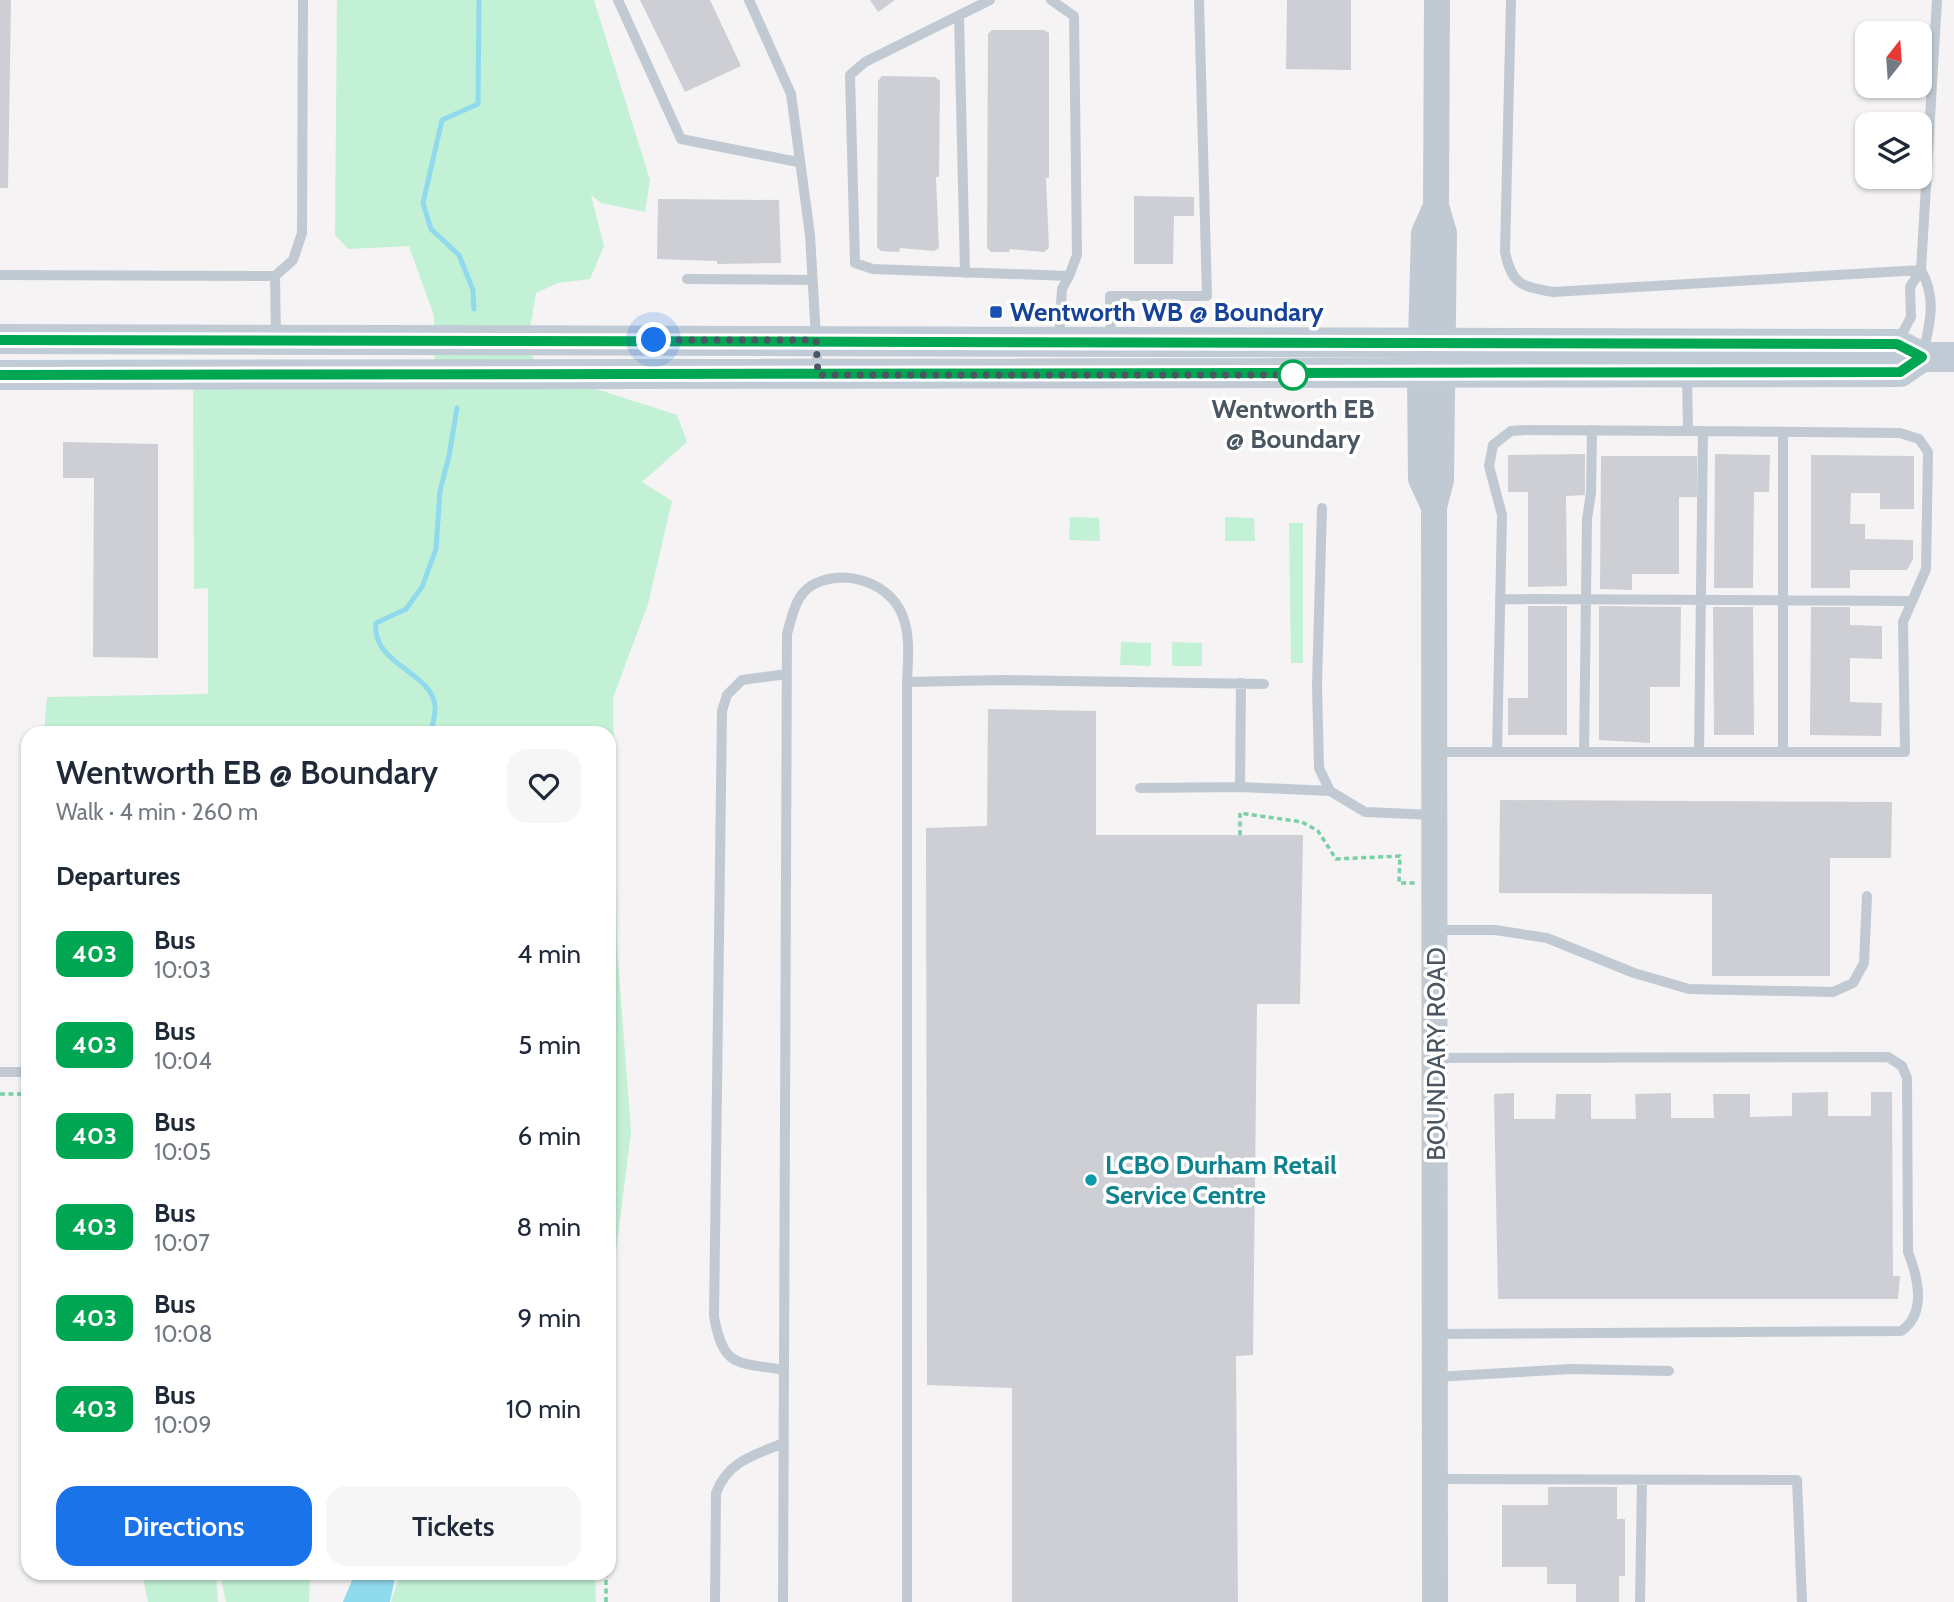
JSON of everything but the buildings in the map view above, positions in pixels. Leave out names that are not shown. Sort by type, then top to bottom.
[{"type":"main road","points":[[0,340],[1111,341],[1687,374],[1900,372],[1910,350]]},
{"type":"main road","points":[[0,375],[818,375],[1910,350],[1954,357]]},
{"type":"street","name":"BOUNDARY ROAD","points":[[1435,1602],[1434,507],[1441,480],[1432,359],[1444,233],[1436,206],[1437,0]]},
{"type":"lane","points":[[0,275],[275,276],[293,260],[302,233],[303,0]]},
{"type":"lane","points":[[618,0],[681,139],[798,162]]},
{"type":"lane","points":[[748,0],[792,94],[798,162],[810,235],[818,375]]},
{"type":"lane","points":[[990,0],[865,62],[850,75],[855,263],[873,269],[1069,276]]},
{"type":"lane","points":[[1051,0],[1074,16],[1077,255],[1062,289],[1059,341]]},
{"type":"lane","points":[[1111,341],[1110,296],[1207,296],[1199,0]]},
{"type":"lane","points":[[1511,0],[1504,252],[1509,273],[1522,286],[1553,292],[1921,270]]},
{"type":"lane","points":[[1910,350],[1910,287],[1921,270],[1937,0]]},
{"type":"lane","points":[[959,16],[965,273]]},
{"type":"lane","points":[[1910,350],[1931,319],[1931,287],[1921,270]]},
{"type":"lane","points":[[275,276],[276,340]]},
{"type":"lane","points":[[687,279],[811,279]]},
{"type":"lane","points":[[1687,374],[1688,431]]},
{"type":"lane","points":[[1584,752],[1592,430]]},
{"type":"lane","points":[[1436,752],[1497,752],[1584,752],[1699,752],[1783,752],[1905,752],[1903,622],[1926,569],[1928,452],[1919,439],[1900,433],[1511,431],[1493,445],[1489,466],[1502,515],[1497,752]]},
{"type":"lane","points":[[1699,752],[1703,431]]},
{"type":"lane","points":[[1783,434],[1783,752]]},
{"type":"lane","points":[[1322,508],[1317,685],[1319,768],[1330,791]]},
{"type":"lane","points":[[783,1602],[787,634],[794,607],[810,587],[834,578],[856,578],[883,591],[901,611],[908,637],[907,1602]]},
{"type":"lane","points":[[1500,599],[1912,601]]},
{"type":"lane","points":[[784,1370],[738,1362],[726,1354],[718,1342],[714,1316],[722,711],[727,695],[742,680],[788,674]]},
{"type":"lane","points":[[907,682],[1002,680],[1264,684]]},
{"type":"lane","points":[[1240,787],[1241,683]]},
{"type":"lane","points":[[1140,788],[1240,787],[1330,791],[1365,812],[1436,815]]},
{"type":"lane","points":[[1436,930],[1495,930],[1547,938],[1634,973],[1689,989],[1833,992],[1853,983],[1864,963],[1867,896]]},
{"type":"lane","points":[[1435,1335],[1901,1331],[1912,1324],[1917,1311],[1917,1274],[1908,1252],[1907,1078],[1902,1066],[1888,1057],[1436,1058]]},
{"type":"lane","points":[[0,1072],[21,1072]]},
{"type":"lane","points":[[1435,1377],[1572,1369],[1669,1371]]},
{"type":"lane","points":[[715,1602],[716,1493],[722,1476],[744,1459],[784,1444]]},
{"type":"lane","points":[[1435,1479],[1797,1480],[1801,1602]]},
{"type":"lane","points":[[1640,1602],[1642,1479]]},
{"type":"path","points":[[1240,835],[1240,813],[1296,819],[1318,831],[1336,859],[1400,856],[1399,883],[1422,884]]},
{"type":"path","points":[[0,1094],[21,1094]]},
{"type":"path","points":[[606,1580],[606,1602]]},
{"type":"green space","points":[[337,0],[594,0],[650,180],[645,212],[601,203],[591,195],[604,246],[590,279],[558,283],[536,293],[528,341],[537,370],[677,415],[687,442],[642,482],[672,501],[648,604],[613,698],[613,726],[45,726],[47,697],[208,694],[208,588],[194,589],[193,376],[435,375],[434,316],[409,246],[348,249],[335,235]]},
{"type":"green space","points":[[1070,517],[1099,518],[1100,541],[1069,540]]},
{"type":"green space","points":[[1225,517],[1254,518],[1255,541],[1225,541]]},
{"type":"green space","points":[[1289,523],[1303,523],[1303,663],[1291,663]]},
{"type":"green space","points":[[1121,642],[1151,643],[1151,666],[1120,665]]},
{"type":"green space","points":[[1172,642],[1202,643],[1202,666],[1172,666]]},
{"type":"green space","points":[[616,886],[617,948],[631,1132],[616,1251]]},
{"type":"green space","points":[[143,1580],[216,1580],[218,1602],[148,1602]]},
{"type":"green space","points":[[221,1580],[310,1580],[309,1602],[226,1602]]},
{"type":"green space","points":[[398,1580],[595,1580],[596,1602],[391,1602]]},
{"type":"water","points":[[352,1580],[395,1580],[390,1602],[343,1602]]},
{"type":"waterway","points":[[474,309],[473,290],[459,255],[431,229],[423,203],[442,120],[478,104],[479,0]]},
{"type":"waterway","points":[[432,726],[435,706],[431,694],[424,684],[383,648],[377,637],[376,623],[406,609],[422,587],[436,549],[440,491],[457,408]]},
{"type":"bus line","name":"403","points":[[0,340],[1005,340],[1442,345],[1897,344],[1922,357],[1900,372],[1687,374],[0,375]]},
{"type":"place","name":"Wentworth WB @ Boundary","points":[[996,312]]},
{"type":"place","name":"Wentworth EB @ Boundary","points":[[1293,375]]},
{"type":"place","name":"LCBO Durham Retail Service Centre","points":[[1091,1180]]},
{"type":"route","points":[[654,340],[816,340],[818,375],[1293,375]]}]
